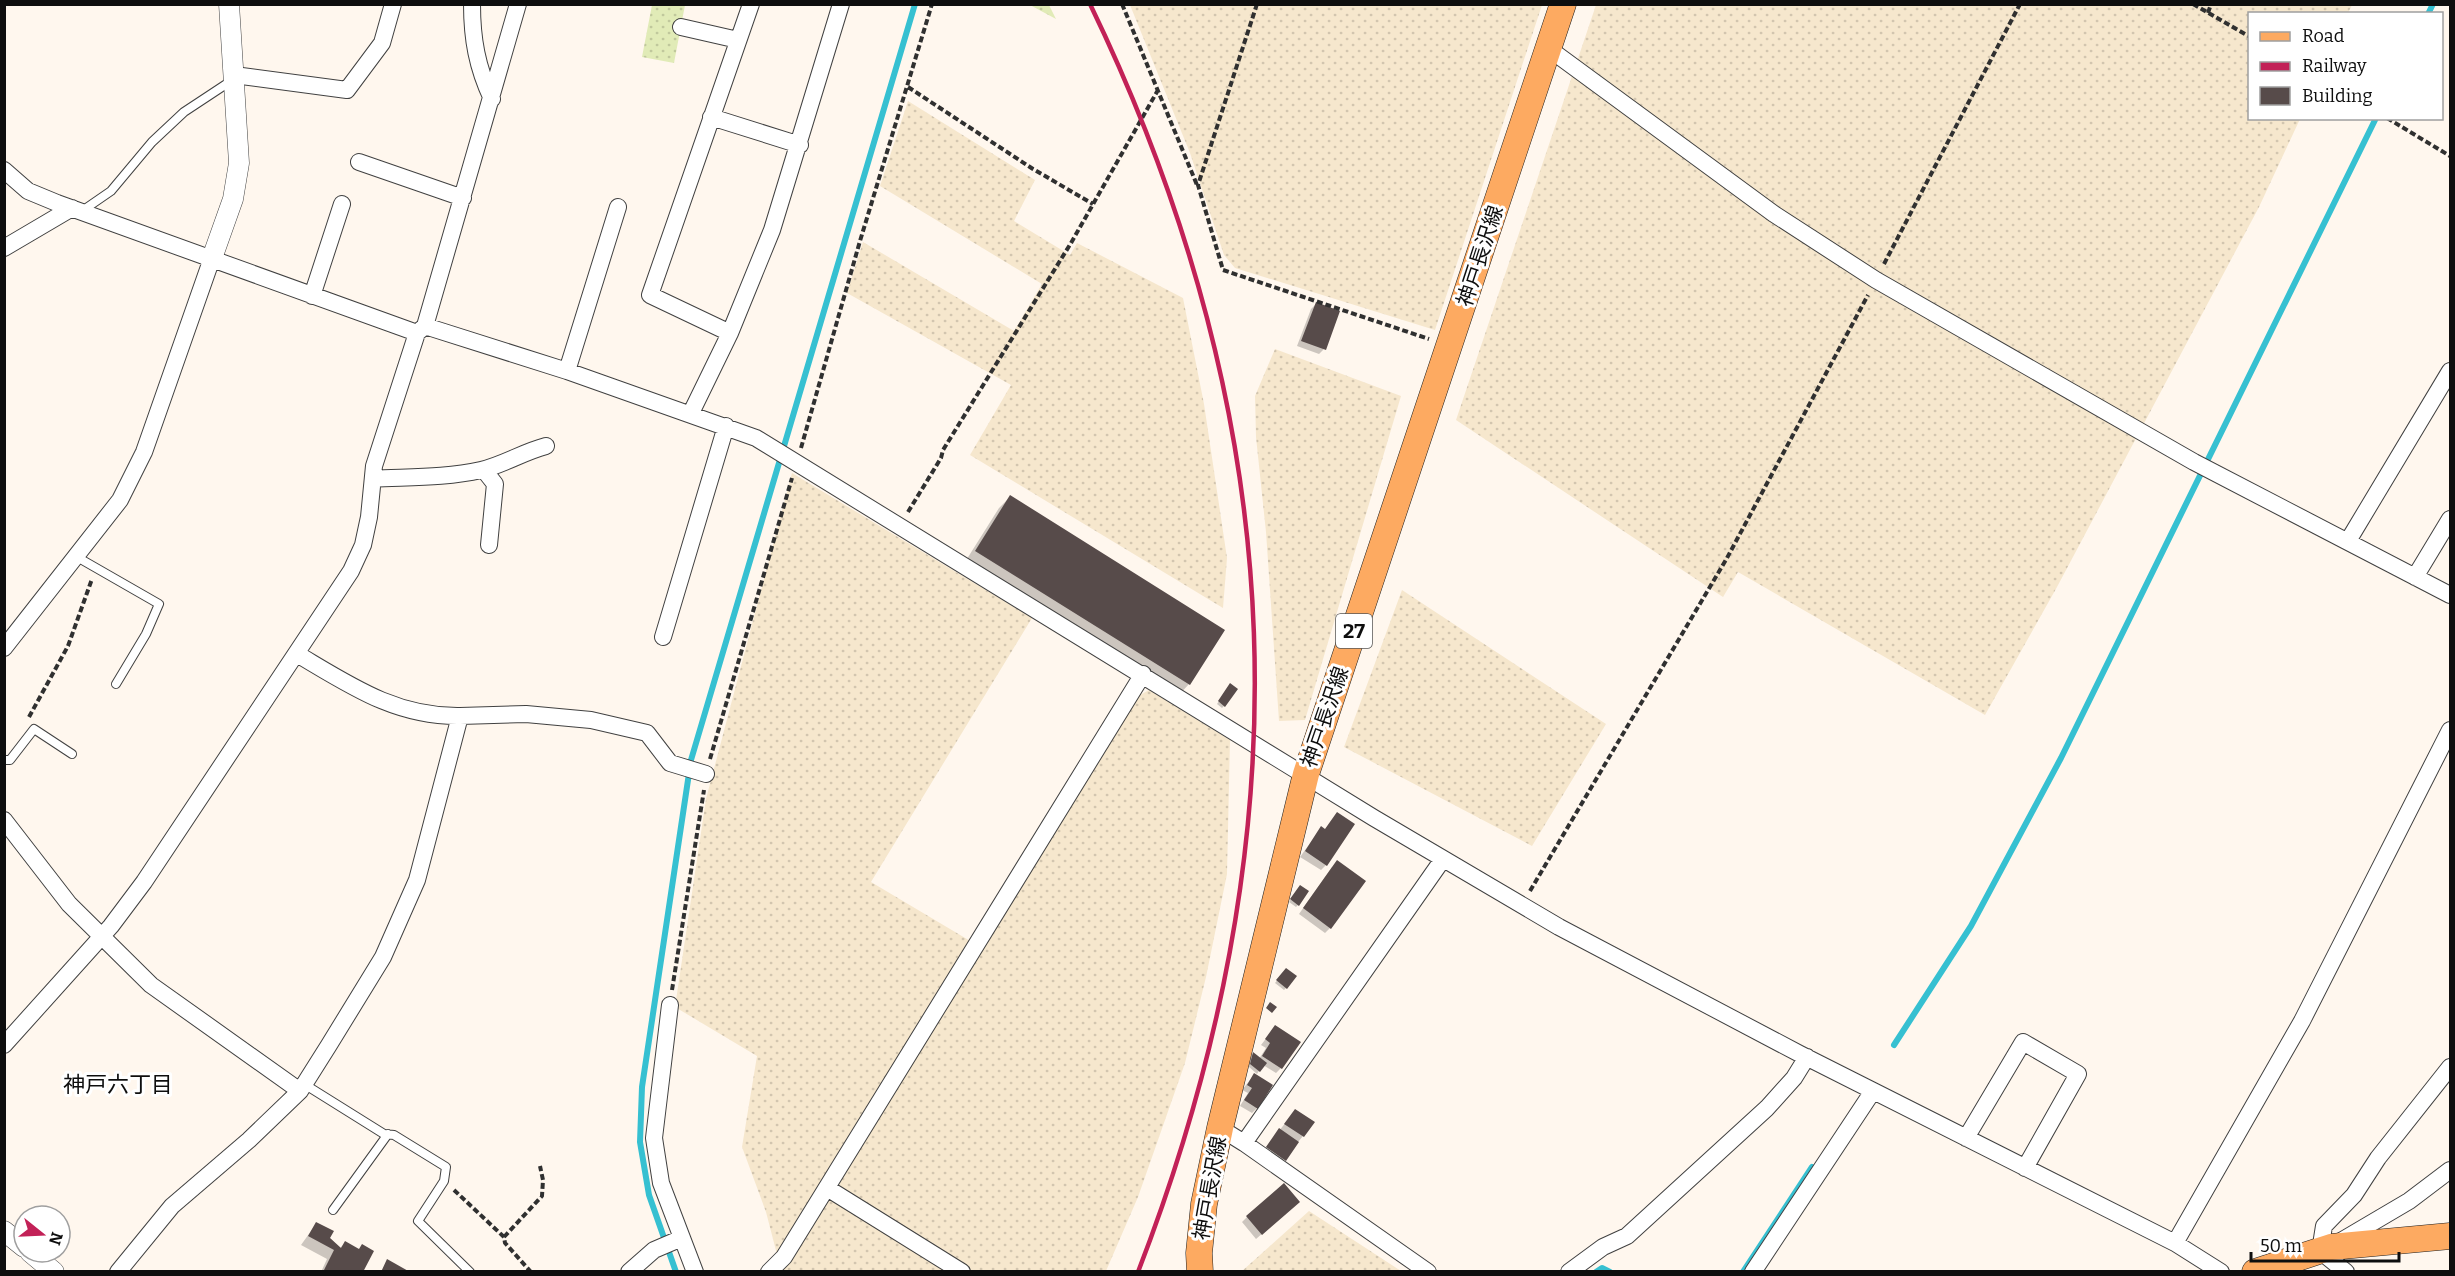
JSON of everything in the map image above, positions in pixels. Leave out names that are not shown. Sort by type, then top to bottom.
[{"type":"main road","name":"神戸長沢線","points":[[1200,1272],[1199,1252],[1204,1204],[1220,1128],[1306,774],[1563,4]]},
{"type":"main road","points":[[2255,1272],[2325,1249],[2451,1236]]},
{"type":"street","points":[[4,648],[120,500],[144,452],[233,199],[239,163],[229,4]]},
{"type":"street","points":[[234,77],[347,90],[382,43],[393,4]]},
{"type":"street","points":[[472,4],[472,37],[480,72],[492,99]]},
{"type":"street","points":[[4,1046],[144,882],[351,571],[363,545],[369,517],[374,466],[463,198],[518,4]]},
{"type":"street","points":[[730,333],[650,295],[751,4]]},
{"type":"street","points":[[691,413],[730,333],[772,230],[800,145],[841,4]]},
{"type":"street","points":[[681,27],[738,40]]},
{"type":"street","points":[[1548,48],[1773,214],[1876,280],[2198,464],[2451,595]]},
{"type":"street","points":[[711,117],[800,145]]},
{"type":"street","points":[[359,162],[463,198]]},
{"type":"street","points":[[4,170],[28,191],[210,261],[312,296],[567,371],[691,413],[769,446],[1521,905],[1807,1057],[2175,1244],[2221,1272]]},
{"type":"street","points":[[312,296],[342,204]]},
{"type":"street","points":[[567,371],[618,207]]},
{"type":"street","points":[[4,248],[76,210]]},
{"type":"street","points":[[2348,541],[2449,378]]},
{"type":"street","points":[[663,637],[726,426]]},
{"type":"street","points":[[373,478],[461,474],[484,470],[527,451],[546,446]]},
{"type":"street","points":[[484,470],[495,484],[489,545]]},
{"type":"street","points":[[2415,577],[2451,519]]},
{"type":"street","points":[[297,654],[374,699],[433,716],[526,714],[591,720],[647,733],[670,763],[706,774]]},
{"type":"street","points":[[769,1272],[784,1257],[1143,674]]},
{"type":"street","points":[[118,1272],[172,1206],[249,1140],[302,1087],[383,957],[412,891],[460,716]]},
{"type":"street","points":[[2175,1244],[2302,1021],[2451,730]]},
{"type":"street","points":[[4,820],[69,904],[151,985],[302,1087]]},
{"type":"street","points":[[1244,1143],[1443,859]]},
{"type":"street","points":[[670,1005],[654,1138],[661,1183],[680,1239],[695,1272]]},
{"type":"street","points":[[1966,1138],[2023,1042],[2078,1074],[2025,1168]]},
{"type":"street","points":[[1569,1272],[1603,1247],[1627,1236],[1767,1108],[1794,1078],[1807,1057]]},
{"type":"street","points":[[2346,1272],[2325,1249],[2324,1226],[2354,1195],[2378,1158],[2451,1067]]},
{"type":"street","points":[[1753,1272],[1873,1091]]},
{"type":"street","points":[[1220,1128],[1428,1272]]},
{"type":"street","points":[[2325,1249],[2409,1201],[2451,1170]]},
{"type":"street","points":[[827,1188],[962,1272]]},
{"type":"street","points":[[629,1272],[654,1250],[680,1239]]},
{"type":"lane","points":[[76,210],[111,191],[152,142],[184,112],[234,77]]},
{"type":"lane","points":[[77,557],[159,604],[132,661],[116,684]]},
{"type":"lane","points":[[4,760],[10,760],[34,729],[72,754]]},
{"type":"lane","points":[[302,1087],[388,1134],[394,1135],[446,1167],[444,1181],[418,1221],[470,1272]]},
{"type":"lane","points":[[333,1210],[388,1134]]},
{"type":"path","points":[[670,1005],[706,774],[860,241],[932,4]]},
{"type":"path","points":[[1122,4],[1198,185],[1223,270],[1450,345]]},
{"type":"path","points":[[1198,185],[1257,4]]},
{"type":"path","points":[[1521,905],[1722,568],[2020,4]]},
{"type":"path","points":[[2193,4],[2248,37]]},
{"type":"path","points":[[2208,13],[2211,4]]},
{"type":"path","points":[[908,87],[1033,169],[1093,204]]},
{"type":"path","points":[[900,525],[1093,204],[1158,90]]},
{"type":"path","points":[[2390,120],[2451,156]]},
{"type":"path","points":[[28,718],[68,646],[96,567]]},
{"type":"path","points":[[504,1238],[542,1196],[543,1180],[540,1166]]},
{"type":"path","points":[[444,1181],[504,1238],[505,1244],[531,1272]]},
{"type":"shaded area","points":[[1130,5],[1542,5],[1435,330],[1235,268],[1224,255],[1190,153]]},
{"type":"shaded area","points":[[1596,5],[2352,5],[2348,12],[2248,12],[2248,120],[2300,120],[2259,207],[2057,587],[1985,715],[1738,572],[1723,597],[1456,420]]},
{"type":"shaded area","points":[[908,101],[1035,180],[1014,221],[1070,255],[1077,243],[1183,298],[1204,404],[1227,558],[1223,608],[970,455],[1011,385],[847,293],[863,242],[1014,331],[1042,284],[880,186]]},
{"type":"shaded area","points":[[1275,349],[1401,396],[1305,720],[1279,721],[1266,532],[1256,437],[1255,396]]},
{"type":"shaded area","points":[[792,473],[1032,618],[871,882],[982,948],[1133,699],[1149,690],[1230,740],[1227,874],[1206,977],[1185,1063],[1138,1197],[1106,1271],[779,1271],[781,1270],[766,1212],[742,1147],[757,1056],[675,1007],[706,799]]},
{"type":"shaded area","points":[[1402,590],[1606,724],[1532,846],[1344,747]]},
{"type":"shaded area","points":[[1309,1211],[1401,1271],[1242,1271]]},
{"type":"green space","points":[[652,5],[685,5],[674,63],[642,57]]},
{"type":"green space","points":[[1030,5],[1049,5],[1056,19]]},
{"type":"building","points":[[1316,302],[1340,311],[1326,350],[1301,341]]},
{"type":"building","points":[[1010,495],[1225,630],[1190,685],[975,551]]},
{"type":"building","points":[[1230,683],[1238,689],[1225,707],[1218,701]]},
{"type":"building","points":[[1337,812],[1355,824],[1327,866],[1305,851],[1321,826],[1325,829]]},
{"type":"building","points":[[1337,860],[1366,881],[1331,929],[1303,908]]},
{"type":"building","points":[[1300,885],[1309,891],[1299,906],[1290,899]]},
{"type":"building","points":[[1286,968],[1297,976],[1287,989],[1276,980]]},
{"type":"building","points":[[1270,1002],[1277,1007],[1272,1013],[1266,1008]]},
{"type":"building","points":[[1275,1025],[1301,1042],[1282,1069],[1262,1056],[1270,1043],[1265,1039]]},
{"type":"building","points":[[1253,1052],[1267,1063],[1260,1072],[1250,1064]]},
{"type":"building","points":[[1254,1073],[1273,1085],[1258,1109],[1244,1100],[1252,1088],[1247,1085]]},
{"type":"building","points":[[1295,1109],[1315,1122],[1304,1137],[1284,1124]]},
{"type":"building","points":[[1279,1128],[1299,1142],[1286,1161],[1266,1147]]},
{"type":"building","points":[[1284,1183],[1300,1202],[1262,1235],[1246,1216]]},
{"type":"building","points":[[316,1222],[334,1231],[330,1238],[341,1248],[345,1241],[359,1249],[362,1244],[374,1251],[363,1272],[323,1272],[334,1250],[308,1236]]},
{"type":"building","points":[[387,1259],[410,1272],[381,1272]]},
{"type":"waterway","points":[[676,1272],[649,1195],[640,1142],[642,1087],[691,760],[915,4]]},
{"type":"waterway","points":[[2429,12],[2433,4]]},
{"type":"waterway","points":[[1894,1045],[1971,926],[2061,758],[2375,120]]},
{"type":"waterway","points":[[1743,1272],[1812,1167]]},
{"type":"waterway","points":[[1596,1272],[1602,1268],[1610,1272]]},
{"type":"railway","points":[[1090,4],[1158,162],[1207,319],[1239,475],[1254,632],[1251,790],[1230,949],[1193,1109],[1138,1272]]},
{"type":"district","name":"神戸六丁目","points":[[118,1084]]}]
